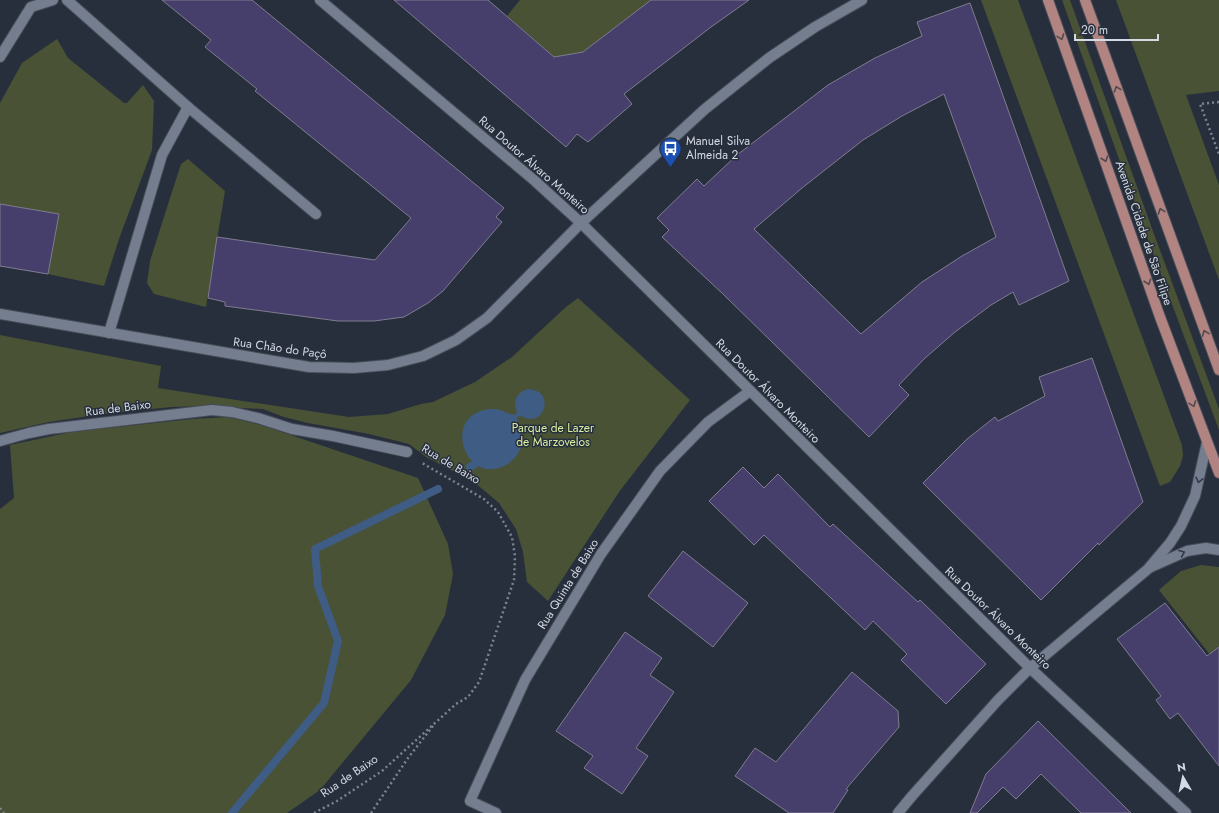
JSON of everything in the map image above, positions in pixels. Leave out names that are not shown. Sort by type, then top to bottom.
[{"type":"main road","name":"Avenida Cidade de São Filipe","points":[[1048,0],[1160,317],[1219,473]]},
{"type":"main road","name":"Avenida Cidade de São Filipe","points":[[1085,0],[1219,370]]},
{"type":"street","points":[[0,56],[31,7],[53,0]]},
{"type":"street","points":[[66,0],[188,107],[316,214]]},
{"type":"street","name":"Rua Doutor Álvaro Monteiro","points":[[320,0],[332,4],[581,223],[1030,668],[1186,813]]},
{"type":"street","name":"Rua Chão do Paçô","points":[[0,314],[309,367],[354,368],[388,365],[423,356],[456,340],[487,318],[581,223],[711,104],[769,58],[816,27],[862,0]]},
{"type":"street","points":[[108,333],[162,155],[188,107]]},
{"type":"street","name":"Rua Quinta de Baixo","points":[[496,813],[470,801],[525,680],[573,600],[601,554],[660,471],[708,422],[750,391]]},
{"type":"street","name":"Rua de Baixo","points":[[0,442],[29,433],[49,429],[212,410],[232,412],[258,418],[292,429],[407,452]]},
{"type":"street","points":[[898,813],[993,706],[1030,668],[1148,569],[1170,543],[1184,520],[1195,496],[1207,442]]},
{"type":"street","points":[[1148,569],[1187,550],[1206,548],[1219,550]]},
{"type":"path","points":[[1219,102],[1200,104],[1219,154]]},
{"type":"path","name":"Rua de Baixo","points":[[314,813],[337,802],[382,771],[456,704],[468,697],[479,682],[514,580],[515,556],[512,537],[498,512],[484,499],[421,463],[407,452]]},
{"type":"path","points":[[371,813],[408,758],[439,719]]},
{"type":"path","points":[[0,808],[4,813]]},
{"type":"green space","points":[[520,0],[651,0],[583,52],[554,57],[507,16]]},
{"type":"green space","points":[[981,0],[1018,0],[1182,445],[1183,456],[1180,466],[1170,482],[1160,486]]},
{"type":"green space","points":[[1062,0],[1070,0],[1219,409],[1219,430],[1147,237]]},
{"type":"green space","points":[[1116,0],[1219,0],[1219,91],[1186,95],[1219,185],[1219,280]]},
{"type":"green space","points":[[57,39],[68,58],[124,103],[127,103],[143,85],[154,101],[152,150],[119,239],[104,286],[48,274],[59,214],[0,204],[0,103],[22,63]]},
{"type":"green space","points":[[188,159],[225,191],[206,307],[154,294],[147,283],[150,261],[181,164]]},
{"type":"green space","name":"Parque de Lazer de Marzovelos","points":[[578,298],[690,400],[619,492],[548,601],[527,582],[523,552],[516,529],[499,503],[474,482],[426,457],[409,444],[369,434],[308,423],[284,417],[263,409],[207,406],[172,407],[110,413],[49,422],[0,433],[0,335],[161,366],[158,388],[349,417],[388,414],[433,402],[475,382],[512,357],[566,307]]},
{"type":"green space","points":[[228,417],[261,425],[418,478],[448,544],[453,574],[445,615],[411,680],[320,790],[287,813],[0,813],[0,509],[14,498],[10,445],[71,432],[192,419]]},
{"type":"green space","points":[[1201,565],[1219,567],[1219,666],[1159,590],[1181,571]]},
{"type":"water","points":[[528,389],[537,391],[545,402],[541,414],[536,418],[529,419],[521,416],[517,417],[522,440],[518,453],[514,459],[506,465],[491,469],[479,466],[470,458],[464,447],[462,434],[466,422],[476,413],[492,409],[498,409],[515,415],[517,411],[515,404],[516,397],[524,390]]},
{"type":"building","points":[[162,0],[252,0],[504,208],[496,217],[502,222],[443,291],[428,303],[404,317],[374,321],[338,321],[225,306],[225,302],[208,298],[217,237],[375,260],[411,218],[255,91],[257,89],[205,47],[211,40]]},
{"type":"building","points":[[394,0],[488,0],[554,57],[583,52],[651,0],[749,0],[711,27],[624,94],[632,104],[588,142],[577,134],[566,147]]},
{"type":"building","points":[[970,3],[1069,281],[1019,305],[1013,292],[991,305],[955,332],[924,359],[899,385],[909,395],[869,437],[724,295],[662,237],[669,230],[657,218],[697,179],[704,186],[737,155],[828,85],[875,58],[922,36],[917,22]],"holes":[[[944,94],[996,237],[962,256],[922,282],[861,334],[754,229],[802,188],[863,140],[902,116]]]},
{"type":"building","points":[[0,204],[59,214],[48,274],[0,266]]},
{"type":"building","points":[[1092,358],[1143,502],[1099,545],[1098,543],[1041,600],[923,483],[967,439],[995,417],[998,421],[1045,396],[1039,377]]},
{"type":"building","points":[[743,467],[764,488],[778,474],[830,527],[833,524],[918,602],[920,600],[986,664],[946,704],[901,660],[907,654],[873,621],[865,630],[764,535],[754,545],[709,501]]},
{"type":"building","points":[[683,551],[748,603],[713,647],[648,596]]},
{"type":"building","points":[[1165,603],[1207,656],[1219,647],[1219,766],[1178,713],[1170,719],[1156,700],[1161,696],[1117,639]]},
{"type":"building","points":[[625,632],[662,658],[650,675],[674,692],[636,748],[648,756],[622,794],[584,768],[593,756],[556,731]]},
{"type":"building","points":[[852,672],[898,711],[899,727],[846,789],[848,790],[833,813],[789,813],[735,776],[755,748],[776,762]]},
{"type":"building","points":[[1038,721],[1131,813],[1081,813],[1041,774],[1016,799],[1003,787],[977,813],[970,813],[986,774]]},
{"type":"waterway","points":[[470,467],[475,464]]},
{"type":"waterway","points":[[232,813],[324,703],[338,641],[318,586],[315,549],[438,489]]},
{"type":"place","name":"Manuel Silva Almeida 2","points":[[670,168]]}]
